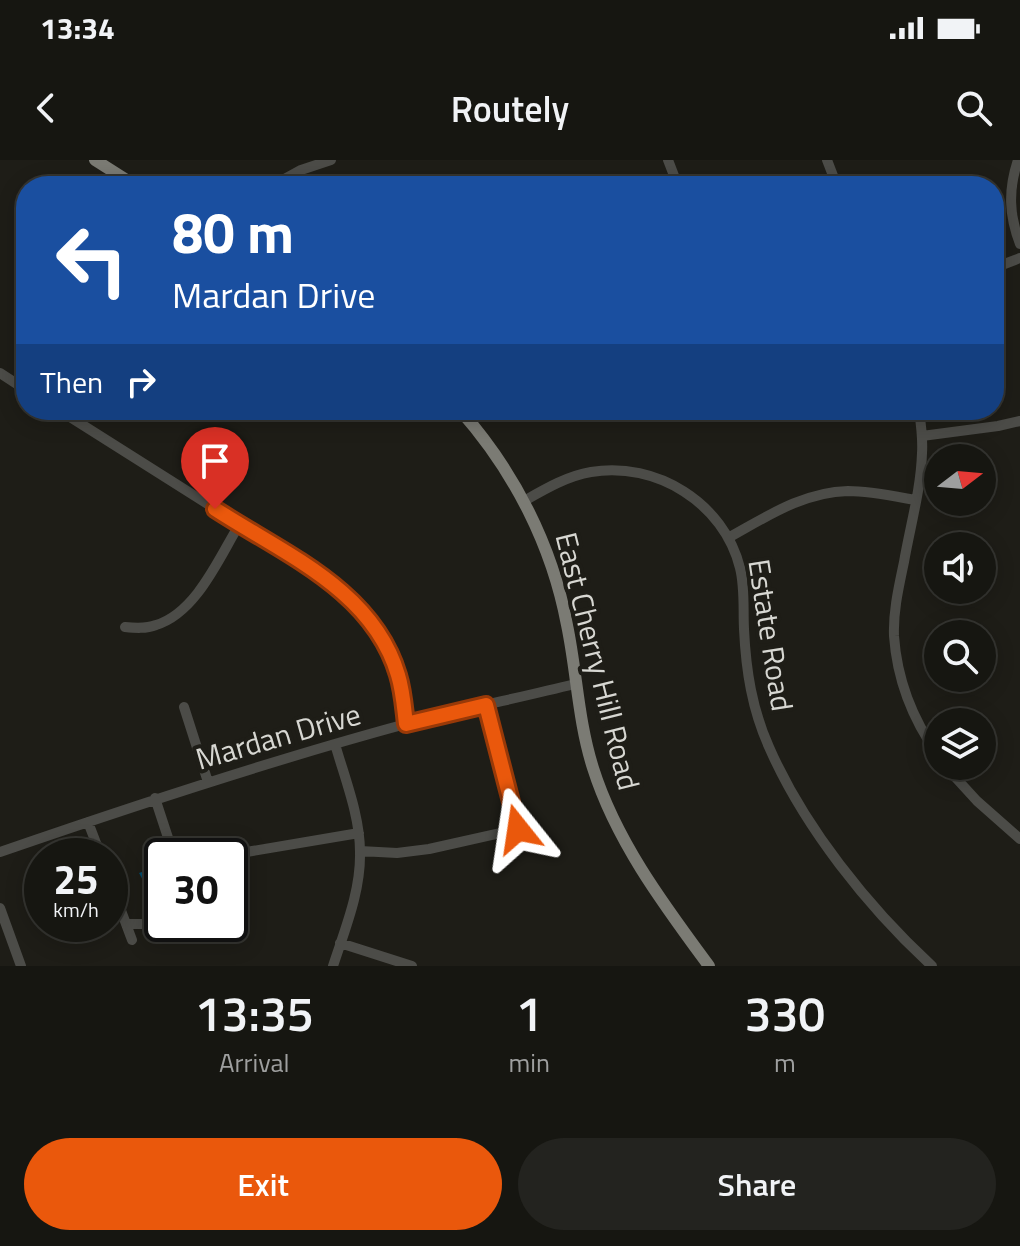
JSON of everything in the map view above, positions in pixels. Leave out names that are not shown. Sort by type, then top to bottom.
[{"type":"main road","points":[[95,160],[120,176]]},
{"type":"main road","name":"East Cherry Hill Road","points":[[468,420],[489,445],[524,501],[552,566],[568,627],[580,718],[593,769],[615,823],[656,891],[709,966]]},
{"type":"street","points":[[290,176],[331,160]]},
{"type":"street","points":[[1018,160],[1010,201],[1013,225],[1020,244]]},
{"type":"street","points":[[75,420],[335,585],[369,620],[390,654],[403,696],[406,724]]},
{"type":"street","points":[[920,420],[921,465],[895,609],[894,633],[907,698],[924,733]]},
{"type":"street","points":[[922,436],[1020,421]]},
{"type":"street","name":"Estate Road","points":[[524,501],[582,474],[609,470],[638,473],[668,482],[703,505],[728,538],[741,570],[751,697],[770,749],[794,794],[843,868],[879,912],[932,966]]},
{"type":"street","points":[[728,538],[783,508],[818,495],[850,491],[915,500]]},
{"type":"street","points":[[125,627],[155,626],[189,604],[201,590],[239,525]]},
{"type":"street","name":"Mardan Drive","points":[[0,852],[155,798],[335,744],[575,684]]},
{"type":"street","points":[[360,851],[397,853],[429,849],[518,829],[486,705]]},
{"type":"street","points":[[184,707],[208,782]]},
{"type":"street","points":[[333,966],[356,890],[360,851],[353,807],[335,744]]},
{"type":"street","points":[[958,780],[1020,839]]},
{"type":"street","points":[[155,798],[168,838]]},
{"type":"street","points":[[88,822],[94,838]]},
{"type":"street","points":[[248,852],[359,833]]},
{"type":"street","points":[[0,908],[21,966]]},
{"type":"street","points":[[128,929],[132,940]]},
{"type":"street","points":[[340,943],[412,966]]},
{"type":"route","points":[[215,509],[335,585],[361,609],[390,654],[403,696],[406,724],[486,705],[518,829]]}]
